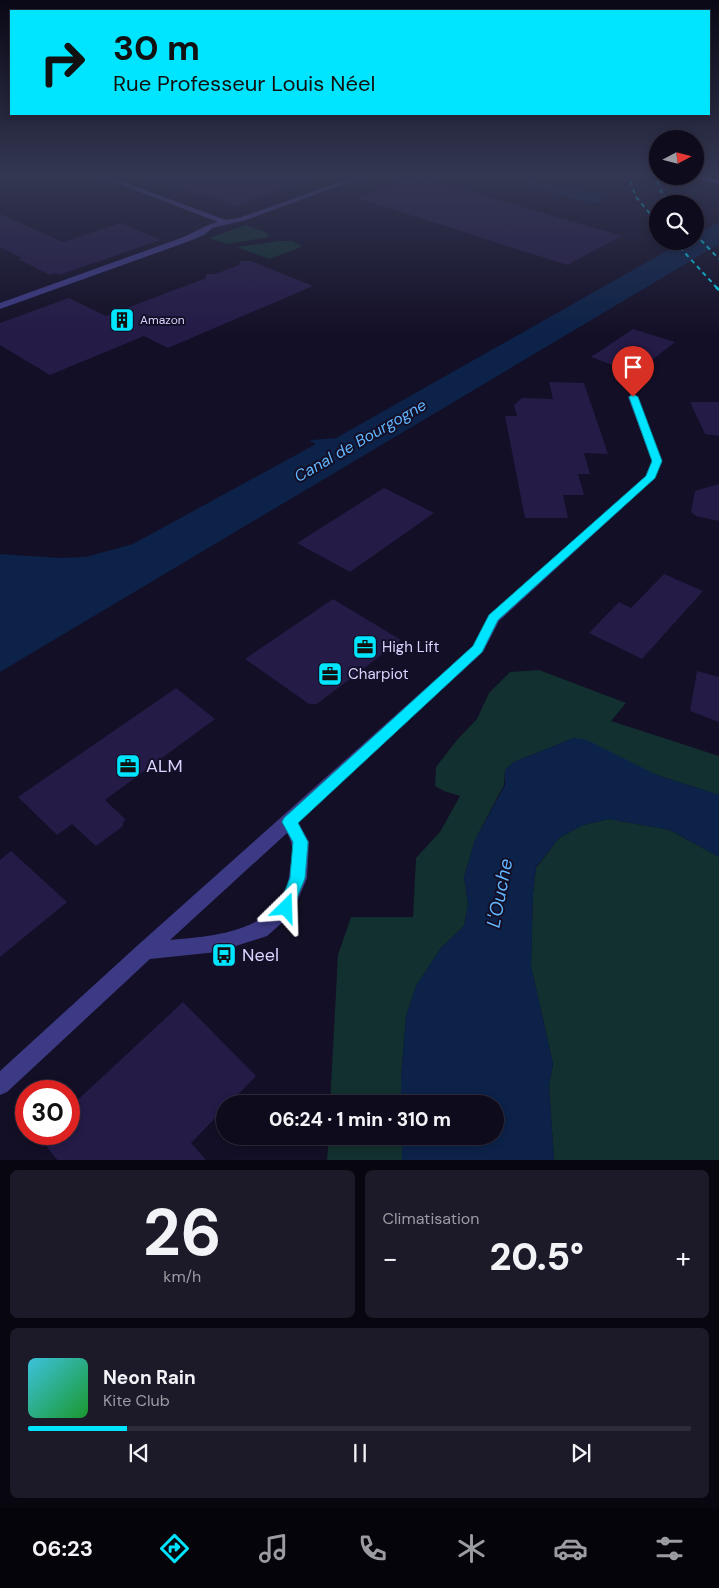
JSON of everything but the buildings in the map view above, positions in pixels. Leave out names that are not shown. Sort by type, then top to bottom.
[{"type":"street","points":[[0,306],[170,246],[202,233],[209,227]]},
{"type":"street","points":[[0,1085],[144,951],[289,822],[478,649],[494,618],[650,478],[657,461],[633,397]]},
{"type":"street","points":[[144,951],[217,944],[261,930],[286,908],[298,878],[301,842],[289,822]]},
{"type":"green space","points":[[240,227],[252,227],[267,233],[269,237],[227,244],[209,238]]},
{"type":"green space","points":[[292,241],[301,246],[269,259],[237,247]]},
{"type":"green space","points":[[539,670],[626,703],[611,721],[719,756],[719,795],[657,775],[574,738],[514,762],[505,770],[504,785],[475,840],[464,877],[468,904],[464,926],[441,948],[416,986],[406,1017],[401,1095],[330,1095],[338,955],[351,917],[413,917],[416,858],[440,832],[460,796],[435,786],[436,767],[457,740],[477,719],[489,693],[510,672]]},
{"type":"green space","points":[[609,819],[670,830],[719,857],[719,1160],[554,1160],[549,1086],[553,1064],[531,966],[533,893],[536,868],[559,838],[583,825]]},
{"type":"green space","points":[[328,1145],[402,1145],[402,1160],[327,1160]]},
{"type":"water","name":"Canal de Bourgogne","points":[[710,227],[719,227],[719,244],[0,672],[0,550],[62,553],[105,548],[149,530],[312,440],[336,438],[668,250],[704,250],[704,230]]},
{"type":"water","name":"L'Ouche","points":[[574,738],[587,740],[657,775],[719,795],[719,857],[670,830],[609,819],[583,825],[559,838],[536,867],[533,893],[531,966],[553,1064],[549,1086],[554,1160],[402,1160],[402,1145],[504,1145],[504,1095],[401,1095],[401,1078],[406,1017],[416,986],[441,948],[464,926],[468,904],[464,877],[475,840],[505,785],[505,770],[514,762]]},
{"type":"pier","points":[[307,440],[316,444],[133,544],[86,557],[60,558],[0,554],[0,547],[85,550],[128,538]]},
{"type":"railway","points":[[704,243],[719,259]]},
{"type":"railway","points":[[682,250],[717,288]]},
{"type":"place","name":"Amazon","points":[[122,320]]},
{"type":"place","name":"High Lift","points":[[365,647]]},
{"type":"place","name":"Charpiot","points":[[330,674]]},
{"type":"place","name":"ALM","points":[[128,766]]},
{"type":"place","name":"Neel","points":[[224,955]]},
{"type":"route","points":[[286,908],[298,878],[301,842],[289,822],[478,649],[494,618],[650,478],[657,461],[633,397]]}]
